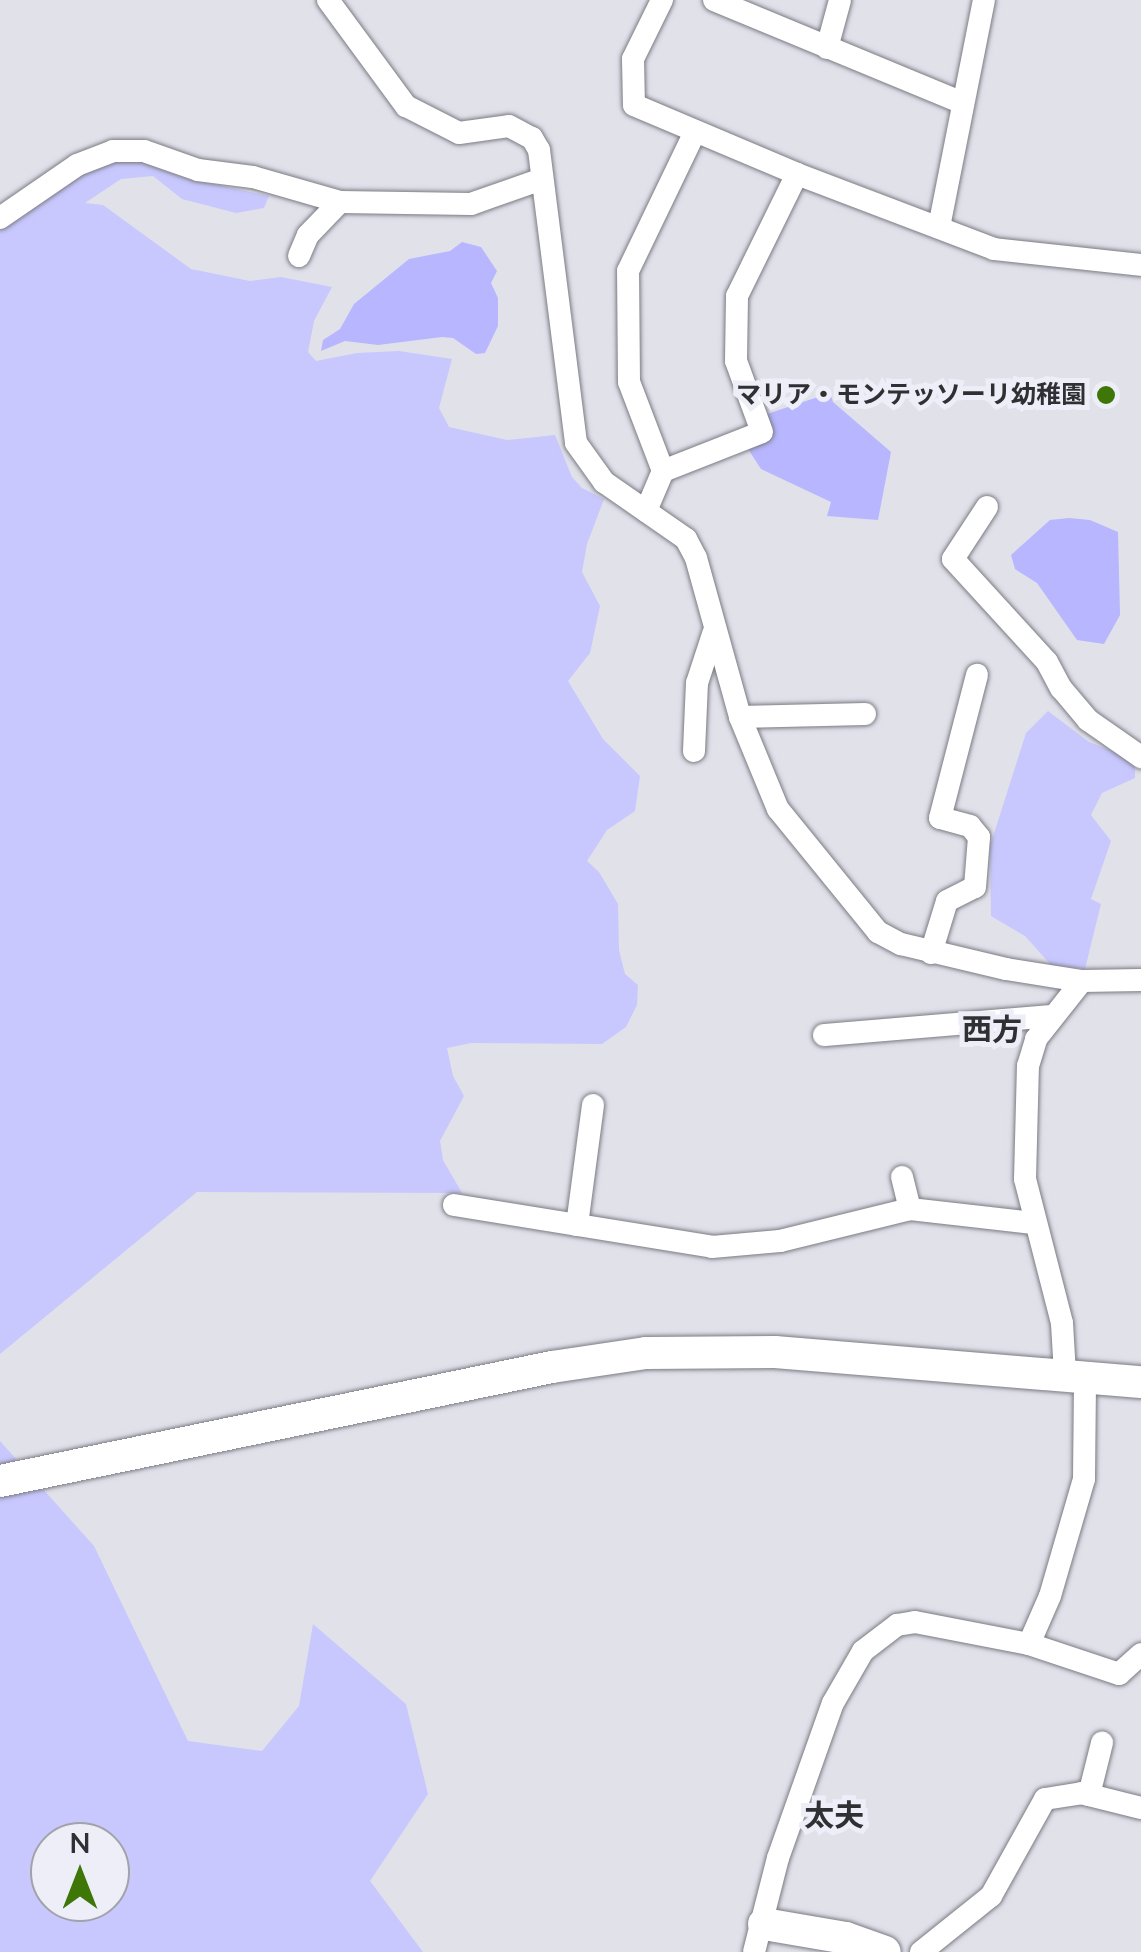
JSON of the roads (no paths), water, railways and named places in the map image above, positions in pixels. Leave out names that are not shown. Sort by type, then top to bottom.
[{"type":"street","points":[[328,0],[406,106],[459,133],[509,126],[526,133],[539,150],[576,443],[604,482],[686,540],[696,558],[740,718],[778,810],[878,932],[932,953],[1082,981],[1141,980]]},
{"type":"street","points":[[662,0],[633,59],[634,105],[797,174],[994,248],[1140,265],[1141,253]]},
{"type":"street","points":[[714,0],[963,104]]},
{"type":"street","points":[[827,48],[840,0]]},
{"type":"street","points":[[940,227],[984,0]]},
{"type":"street","points":[[646,511],[663,470],[629,382],[628,271],[696,132]]},
{"type":"street","points":[[0,218],[97,154],[130,150],[198,170],[253,178],[340,202],[471,204],[542,179]]},
{"type":"street","points":[[663,470],[762,432],[736,361],[737,296],[797,174]]},
{"type":"street","points":[[299,256],[308,235],[340,202]]},
{"type":"street","points":[[987,507],[953,559],[1047,662],[1061,688],[1088,720],[1141,757]]},
{"type":"street","points":[[694,750],[697,683],[714,634]]},
{"type":"street","points":[[932,953],[947,901],[975,887],[978,837],[970,826],[940,818],[977,675]]},
{"type":"street","points":[[740,718],[865,714]]},
{"type":"street","points":[[1030,1644],[1050,1596],[1084,1479],[1075,1375],[1033,1223],[1026,1179],[1028,1066],[1036,1039],[1082,981]]},
{"type":"street","points":[[824,1035],[1052,1016]]},
{"type":"street","points":[[577,1225],[592,1106]]},
{"type":"street","points":[[902,1177],[910,1209]]},
{"type":"street","points":[[454,1205],[712,1247],[737,1246],[910,1209],[1033,1223]]},
{"type":"street","points":[[0,1481],[552,1367],[646,1353],[775,1352],[1141,1382]]},
{"type":"street","points":[[0,1471],[106,1462]]},
{"type":"street","points":[[885,1952],[846,1938],[759,1938],[778,1858],[821,1737],[842,1683],[862,1652],[897,1624],[915,1622],[1030,1644],[1120,1674],[1141,1654]]},
{"type":"street","points":[[1090,1795],[1102,1743]]},
{"type":"street","points":[[921,1952],[992,1896],[1045,1799],[1090,1795],[1141,1808]]},
{"type":"place","name":"マリア・モンテッソーリ幼稚園","points":[[1106,395]]},
{"type":"district","name":"西方","points":[[992,1031]]},
{"type":"district","name":"太夫","points":[[834,1817]]}]
